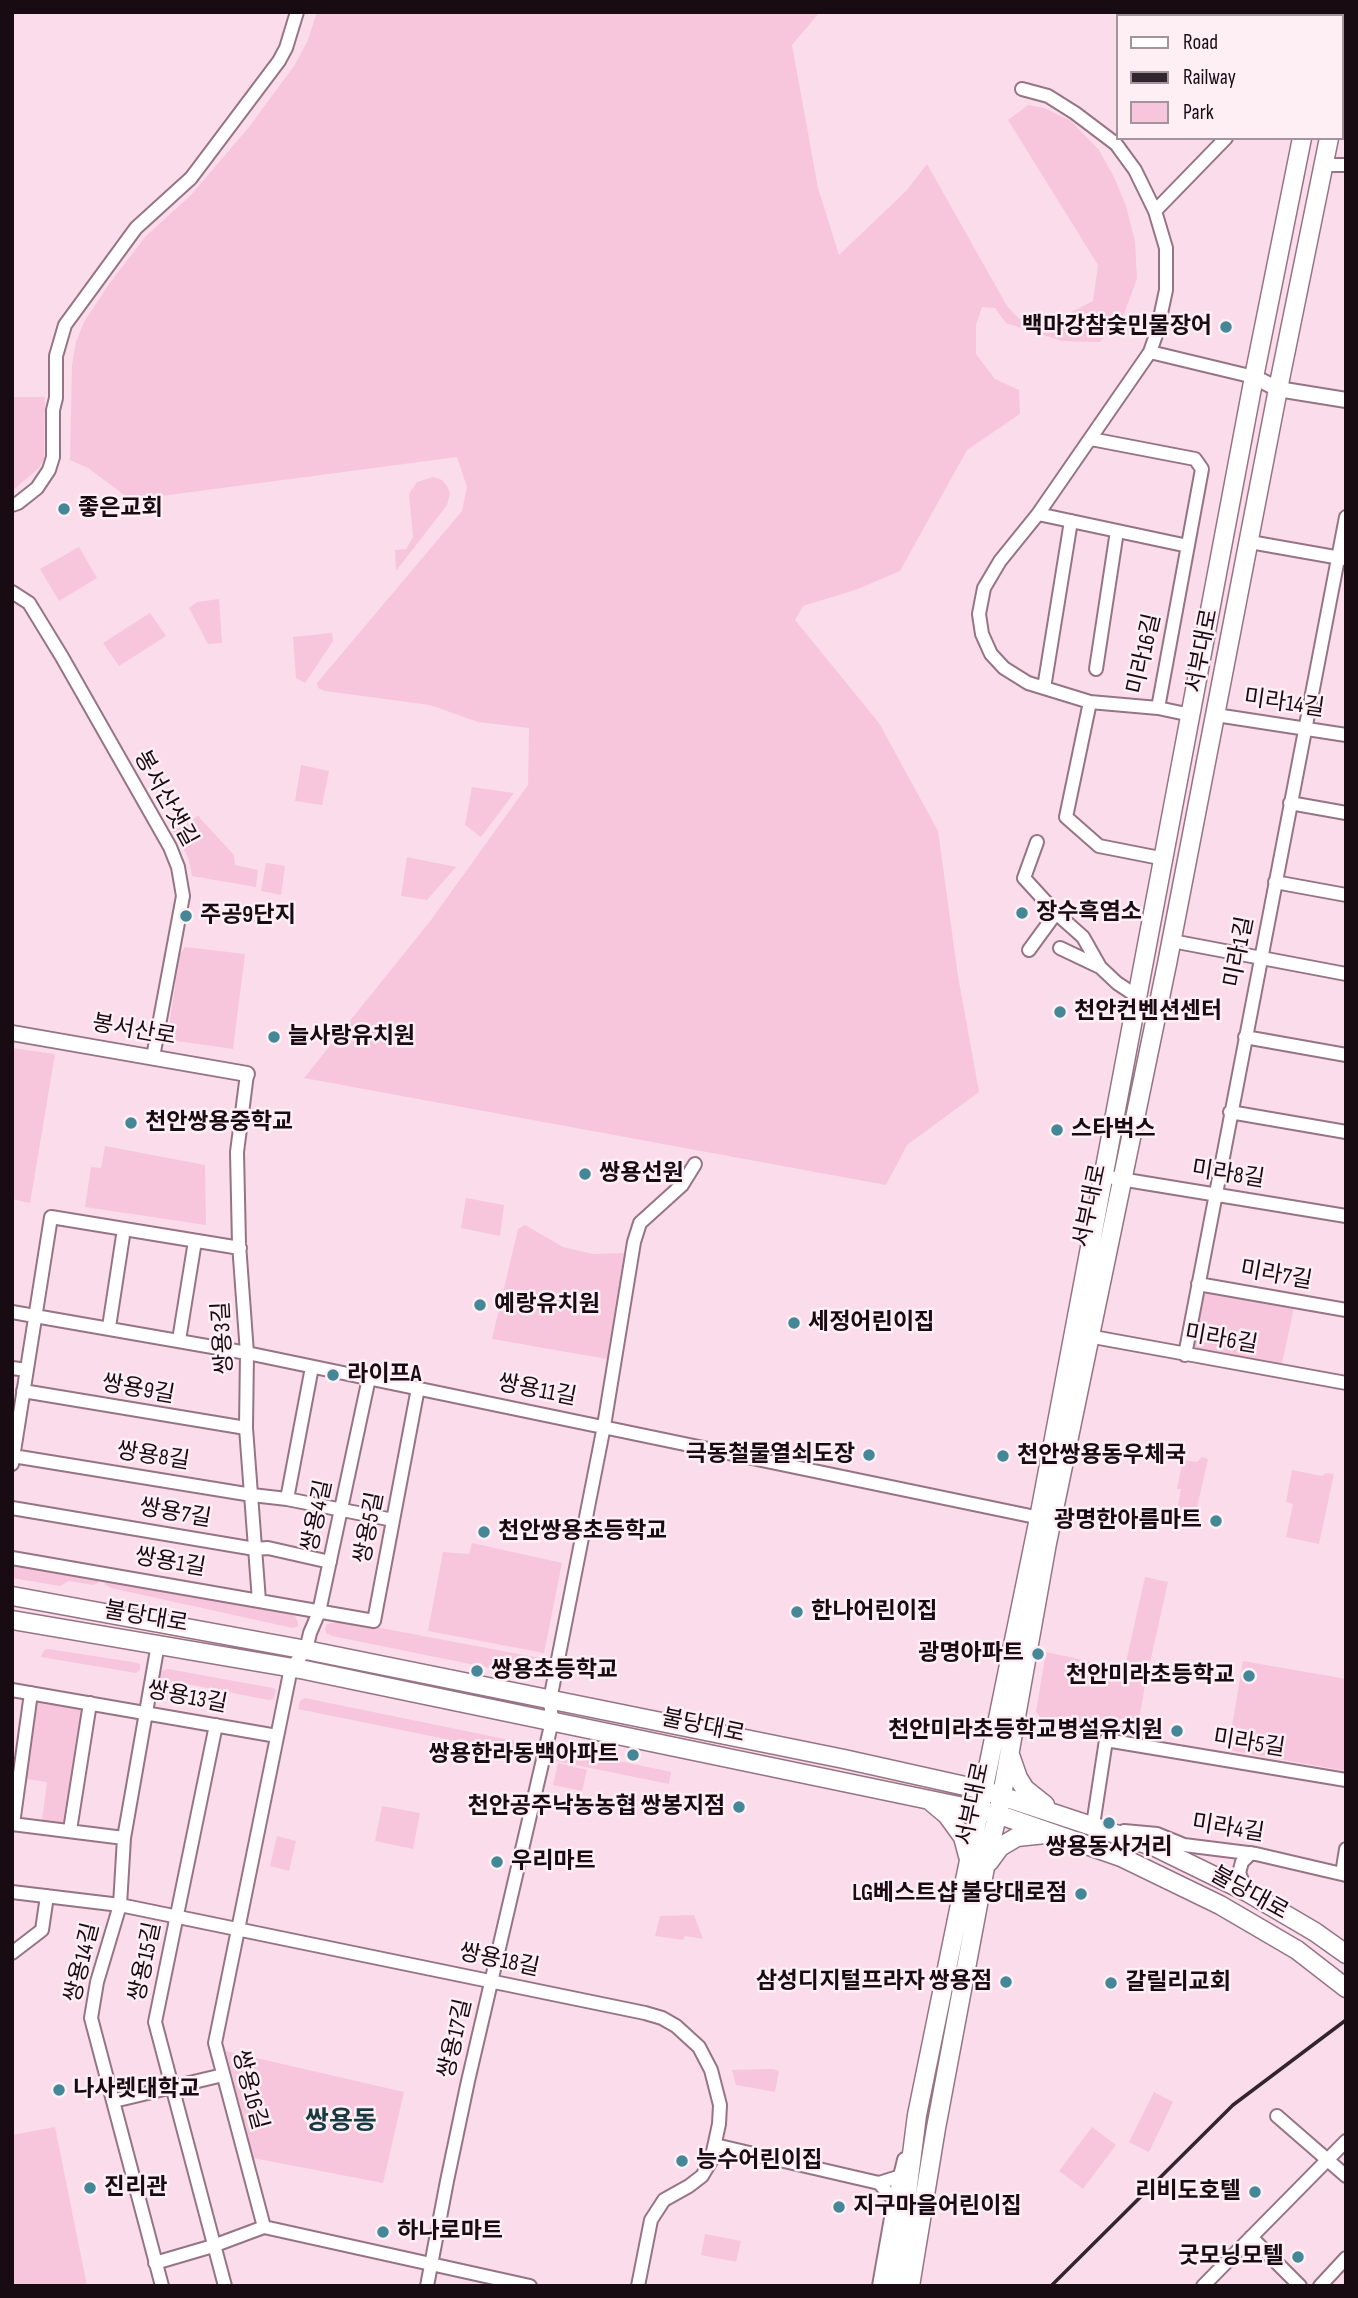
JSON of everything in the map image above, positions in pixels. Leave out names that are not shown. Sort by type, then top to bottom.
[{"type":"main road","name":"서부대로","points":[[895,2286],[917,2115],[976,1865],[1002,1795],[1102,1176],[1302,140]]},
{"type":"main road","name":"서부대로","points":[[910,2286],[976,1865],[979,1809],[1122,1179],[1329,140]]},
{"type":"main road","name":"불당대로","points":[[12,1596],[299,1658],[552,1721],[997,1814],[1121,1857],[1244,1917],[1297,1950],[1346,1988]]},
{"type":"main road","name":"불당대로","points":[[12,1620],[158,1644],[299,1658],[550,1700],[983,1790],[1155,1847],[1247,1892],[1315,1932],[1346,1954]]},
{"type":"main road","points":[[1009,1753],[1025,1789],[1044,1804],[1070,1818]]},
{"type":"main road","points":[[927,1778],[961,1776],[973,1772],[990,1756]]},
{"type":"main road","points":[[926,1798],[947,1815],[963,1837],[967,1851],[976,1865],[1017,1837],[1058,1834]]},
{"type":"street","points":[[12,505],[37,488],[50,470],[53,457],[52,410],[56,398],[56,356],[65,325],[135,228],[191,178],[271,72],[286,48],[297,12]]},
{"type":"street","name":"미라16길","points":[[1022,89],[1048,96],[1116,139]]},
{"type":"street","points":[[1155,211],[1224,140]]},
{"type":"street","name":"미라16길","points":[[1091,439],[1195,459],[1202,469],[1158,708],[1090,702],[1028,683],[1004,668],[991,654],[982,634],[979,614],[984,588],[1000,561],[1038,514],[1091,439],[1150,352],[1157,332],[1166,290],[1166,248],[1155,211],[1119,141]]},
{"type":"street","points":[[1324,165],[1346,165]]},
{"type":"street","points":[[1150,352],[1254,377],[1278,388],[1346,400]]},
{"type":"street","points":[[1038,514],[1188,546]]},
{"type":"street","name":"미라1길","points":[[1185,1355],[1304,728],[1341,558],[1346,517]]},
{"type":"street","points":[[1044,688],[1071,521]]},
{"type":"street","name":"미라16길","points":[[1096,669],[1117,531]]},
{"type":"street","points":[[1250,542],[1341,558]]},
{"type":"street","name":"봉서산샛길","points":[[12,592],[29,603],[170,846],[178,867],[183,896],[153,1056]]},
{"type":"street","points":[[1090,702],[1066,817],[1099,845],[1165,859]]},
{"type":"street","points":[[1158,708],[1191,715]]},
{"type":"street","name":"미라14길","points":[[1216,715],[1346,734]]},
{"type":"street","points":[[1290,803],[1346,813]]},
{"type":"street","points":[[1037,842],[1024,878],[1056,913],[1083,936],[1100,967]]},
{"type":"street","points":[[1275,882],[1346,895]]},
{"type":"street","points":[[1029,950],[1056,913]]},
{"type":"street","points":[[1171,942],[1346,974]]},
{"type":"street","points":[[1060,948],[1100,967],[1138,997]]},
{"type":"street","name":"봉서산로","points":[[12,1035],[153,1056],[247,1076]]},
{"type":"street","name":"봉서산로","points":[[12,1035],[247,1076]]},
{"type":"street","points":[[1245,1037],[1346,1055]]},
{"type":"street","name":"쌍용3길","points":[[247,1076],[237,1152],[247,1353],[246,1429],[258,1601]]},
{"type":"street","points":[[1230,1112],[1346,1132]]},
{"type":"street","name":"쌍용17길","points":[[427,2286],[446,2181],[552,1721],[550,1700],[604,1426],[635,1242],[640,1223],[682,1185],[695,1164]]},
{"type":"street","name":"미라8길","points":[[1102,1176],[1346,1216]]},
{"type":"street","points":[[13,1460],[51,1217],[240,1248]]},
{"type":"street","points":[[109,1327],[124,1229]]},
{"type":"street","points":[[179,1340],[195,1241]]},
{"type":"street","name":"미라7길","points":[[1198,1284],[1346,1310]]},
{"type":"street","name":"쌍용11길","points":[[12,1312],[247,1353],[1045,1519]]},
{"type":"street","name":"미라6길","points":[[1088,1336],[1346,1383]]},
{"type":"street","points":[[287,1499],[312,1367]]},
{"type":"street","points":[[12,1368],[27,1370]]},
{"type":"street","name":"쌍용4길","points":[[299,1658],[319,1612],[369,1378]]},
{"type":"street","name":"쌍용5길","points":[[319,1612],[374,1621],[418,1388]]},
{"type":"street","name":"쌍용9길","points":[[23,1391],[246,1429]]},
{"type":"street","name":"쌍용8길","points":[[13,1460],[287,1499],[393,1520]]},
{"type":"street","name":"쌍용7길","points":[[12,1508],[255,1549],[268,1548],[330,1562]]},
{"type":"street","name":"쌍용1길","points":[[12,1558],[319,1612]]},
{"type":"street","name":"쌍용14길","points":[[158,1644],[124,1838],[120,1905],[97,1982],[91,2018],[162,2286]]},
{"type":"street","name":"쌍용16길","points":[[264,2227],[215,2043],[277,1736],[299,1658]]},
{"type":"street","name":"쌍용13길","points":[[12,1690],[277,1736]]},
{"type":"street","points":[[31,1693],[13,1824],[124,1838]]},
{"type":"street","points":[[70,1830],[90,1703]]},
{"type":"street","name":"쌍용15길","points":[[216,1725],[156,2022],[225,2286]]},
{"type":"street","name":"미라5길","points":[[1098,1827],[1106,1740],[1346,1780]]},
{"type":"street","name":"미라4길","points":[[1098,1827],[1157,1834],[1184,1845],[1251,1853],[1344,1874]]},
{"type":"street","points":[[1344,1874],[1346,1849]]},
{"type":"street","points":[[1247,1892],[1239,1872],[1242,1862],[1251,1853]]},
{"type":"street","name":"쌍용18길","points":[[12,1892],[120,1905],[645,2013],[676,2026],[699,2047],[712,2070],[720,2105],[715,2146],[711,2161],[702,2176],[664,2200],[657,2209],[651,2220],[638,2286]]},
{"type":"street","points":[[12,1953],[42,1930],[47,1896]]},
{"type":"street","points":[[114,2101],[223,2075]]},
{"type":"street","points":[[880,2286],[895,2201],[917,2115]]},
{"type":"street","points":[[1277,2116],[1346,2176]]},
{"type":"street","points":[[919,2286],[930,2213],[936,2128]]},
{"type":"street","points":[[1203,2286],[1346,2141]]},
{"type":"street","points":[[715,2146],[879,2183],[901,2176]]},
{"type":"street","points":[[879,2183],[895,2201]]},
{"type":"street","points":[[155,2263],[264,2227],[530,2286]]},
{"type":"street","points":[[1251,2237],[1300,2286]]},
{"type":"street","points":[[1320,2286],[1346,2258]]},
{"type":"green space","points":[[317,12],[820,12],[792,45],[818,188],[839,255],[906,191],[927,164],[1007,306],[1018,318],[1030,322],[1062,317],[1093,301],[1098,265],[1008,120],[1028,105],[1044,108],[1071,121],[1099,150],[1114,177],[1126,206],[1135,241],[1137,279],[1122,319],[1100,342],[1062,341],[1006,323],[995,308],[982,307],[976,325],[976,354],[995,379],[1019,390],[1020,414],[967,450],[900,571],[858,589],[803,606],[795,620],[879,723],[938,831],[958,976],[979,1092],[907,1145],[886,1185],[304,1078],[431,920],[528,785],[529,728],[478,722],[430,705],[318,688],[317,683],[462,511],[467,487],[457,457],[131,500],[88,468],[70,460],[72,365],[76,342],[84,322],[146,236],[190,196],[249,127],[294,66],[308,40]]},
{"type":"green space","points":[[12,397],[45,397],[44,459],[39,468],[12,491]]},
{"type":"green space","points":[[433,477],[442,480],[447,486],[450,493],[447,505],[396,571],[395,550],[406,549],[413,537],[409,494],[417,482]]},
{"type":"green space","points":[[79,547],[97,578],[59,601],[40,569]]},
{"type":"green space","points":[[219,599],[222,643],[208,644],[189,608],[197,602]]},
{"type":"green space","points":[[150,613],[166,636],[119,666],[103,643]]},
{"type":"green space","points":[[332,633],[333,641],[305,683],[296,678],[293,637]]},
{"type":"green space","points":[[301,765],[329,771],[322,805],[295,801]]},
{"type":"green space","points":[[472,787],[514,793],[481,837],[465,825]]},
{"type":"green space","points":[[198,816],[234,855],[235,865],[258,870],[256,887],[192,876],[189,860],[173,831]]},
{"type":"green space","points":[[407,857],[456,867],[427,900],[401,896]]},
{"type":"green space","points":[[266,863],[285,866],[281,895],[261,891]]},
{"type":"green space","points":[[185,947],[245,954],[233,1049],[170,1040],[168,1033],[180,954]]},
{"type":"green space","points":[[12,1048],[55,1054],[30,1203],[12,1199]]},
{"type":"green space","points":[[105,1146],[205,1165],[206,1225],[85,1207],[91,1167],[101,1168]]},
{"type":"green space","points":[[466,1198],[504,1205],[500,1236],[461,1228]]},
{"type":"green space","points":[[525,1225],[563,1247],[593,1254],[624,1253],[607,1359],[492,1339],[518,1229]]},
{"type":"green space","points":[[1207,1290],[1294,1308],[1281,1368],[1194,1351],[1191,1348],[1204,1292]]},
{"type":"green space","points":[[1202,1457],[1208,1459],[1196,1512],[1177,1510],[1181,1489],[1177,1489],[1183,1460],[1197,1462]]},
{"type":"green space","points":[[1292,1470],[1322,1476],[1326,1473],[1334,1474],[1319,1544],[1286,1537],[1293,1504],[1286,1502]]},
{"type":"green space","points":[[472,1543],[562,1563],[544,1653],[428,1631],[443,1552],[469,1554]]},
{"type":"green space","points":[[12,1566],[90,1578],[98,1580],[98,1583],[93,1585],[69,1581],[60,1586],[12,1578]]},
{"type":"green space","points":[[1145,1577],[1168,1582],[1149,1667],[1126,1662]]},
{"type":"green space","points":[[107,1580],[293,1612],[298,1626],[293,1628],[111,1588],[104,1584]]},
{"type":"green space","points":[[336,1622],[550,1660],[549,1666],[545,1673],[534,1677],[326,1633],[327,1624]]},
{"type":"green space","points":[[44,1650],[133,1662],[140,1664],[140,1670],[136,1673],[41,1657]]},
{"type":"green space","points":[[1046,1652],[1147,1674],[1136,1736],[1041,1718],[1036,1712]]},
{"type":"green space","points":[[1243,1661],[1346,1679],[1346,1771],[1228,1750]]},
{"type":"green space","points":[[168,1669],[276,1690],[274,1698],[270,1700],[162,1679],[161,1671]]},
{"type":"green space","points":[[37,1698],[76,1703],[83,1715],[66,1822],[60,1824],[42,1821],[47,1782],[25,1779],[34,1703]]},
{"type":"green space","points":[[305,1698],[534,1745],[534,1757],[298,1709],[300,1701]]},
{"type":"green space","points":[[559,1748],[671,1772],[669,1784],[551,1760]]},
{"type":"green space","points":[[558,1763],[587,1770],[582,1791],[553,1785]]},
{"type":"green space","points":[[382,1806],[420,1813],[413,1849],[375,1841]]},
{"type":"green space","points":[[277,1836],[296,1841],[289,1871],[270,1866]]},
{"type":"green space","points":[[694,1915],[703,1939],[685,1936],[683,1940],[655,1936],[660,1916]]},
{"type":"green space","points":[[226,2051],[404,2092],[383,2183],[253,2158]]},
{"type":"green space","points":[[732,2070],[779,2071],[775,2092],[736,2085]]},
{"type":"green space","points":[[1154,2092],[1173,2102],[1149,2152],[1129,2142]]},
{"type":"green space","points":[[55,2127],[87,2286],[12,2286],[12,2135]]},
{"type":"green space","points":[[1092,2127],[1116,2145],[1083,2189],[1059,2171]]},
{"type":"green space","points":[[705,2234],[741,2241],[736,2262],[701,2255]]},
{"type":"railway","points":[[1051,2286],[1233,2105],[1346,2020]]},
{"type":"place","name":"백마강참숯민물장어","points":[[1226,327]]},
{"type":"place","name":"좋은교회","points":[[64,509]]},
{"type":"place","name":"장수흑염소","points":[[1022,913]]},
{"type":"place","name":"주공9단지","points":[[186,916]]},
{"type":"place","name":"천안컨벤션센터","points":[[1060,1012]]},
{"type":"place","name":"늘사랑유치원","points":[[274,1037]]},
{"type":"place","name":"천안쌍용중학교","points":[[131,1123]]},
{"type":"place","name":"스타벅스","points":[[1057,1130]]},
{"type":"place","name":"쌍용선원","points":[[585,1174]]},
{"type":"place","name":"예랑유치원","points":[[480,1305]]},
{"type":"place","name":"세정어린이집","points":[[794,1323]]},
{"type":"place","name":"라이프A","points":[[333,1375]]},
{"type":"place","name":"극동철물열쇠도장","points":[[869,1455]]},
{"type":"place","name":"천안쌍용동우체국","points":[[1003,1456]]},
{"type":"place","name":"광명한아름마트","points":[[1216,1521]]},
{"type":"place","name":"천안쌍용초등학교","points":[[484,1532]]},
{"type":"place","name":"한나어린이집","points":[[797,1612]]},
{"type":"place","name":"광명아파트","points":[[1038,1654]]},
{"type":"place","name":"쌍용초등학교","points":[[477,1671]]},
{"type":"place","name":"천안미라초등학교","points":[[1249,1676]]},
{"type":"place","name":"천안미라초등학교병설유치원","points":[[1177,1731]]},
{"type":"place","name":"쌍용한라동백아파트","points":[[633,1755]]},
{"type":"place","name":"천안공주낙농농협 쌍봉지점","points":[[739,1807]]},
{"type":"place","name":"쌍용동사거리","points":[[1109,1823]]},
{"type":"place","name":"우리마트","points":[[497,1862]]},
{"type":"place","name":"LG베스트샵 불당대로점","points":[[1081,1894]]},
{"type":"place","name":"삼성디지털프라자 쌍용점","points":[[1006,1982]]},
{"type":"place","name":"갈릴리교회","points":[[1111,1983]]},
{"type":"place","name":"나사렛대학교","points":[[59,2090]]},
{"type":"place","name":"능수어린이집","points":[[682,2161]]},
{"type":"place","name":"진리관","points":[[90,2188]]},
{"type":"place","name":"리비도호텔","points":[[1255,2192]]},
{"type":"place","name":"지구마을어린이집","points":[[839,2207]]},
{"type":"place","name":"하나로마트","points":[[383,2232]]},
{"type":"place","name":"굿모닝모텔","points":[[1298,2257]]},
{"type":"district","name":"쌍용동","points":[[341,2122]]}]
